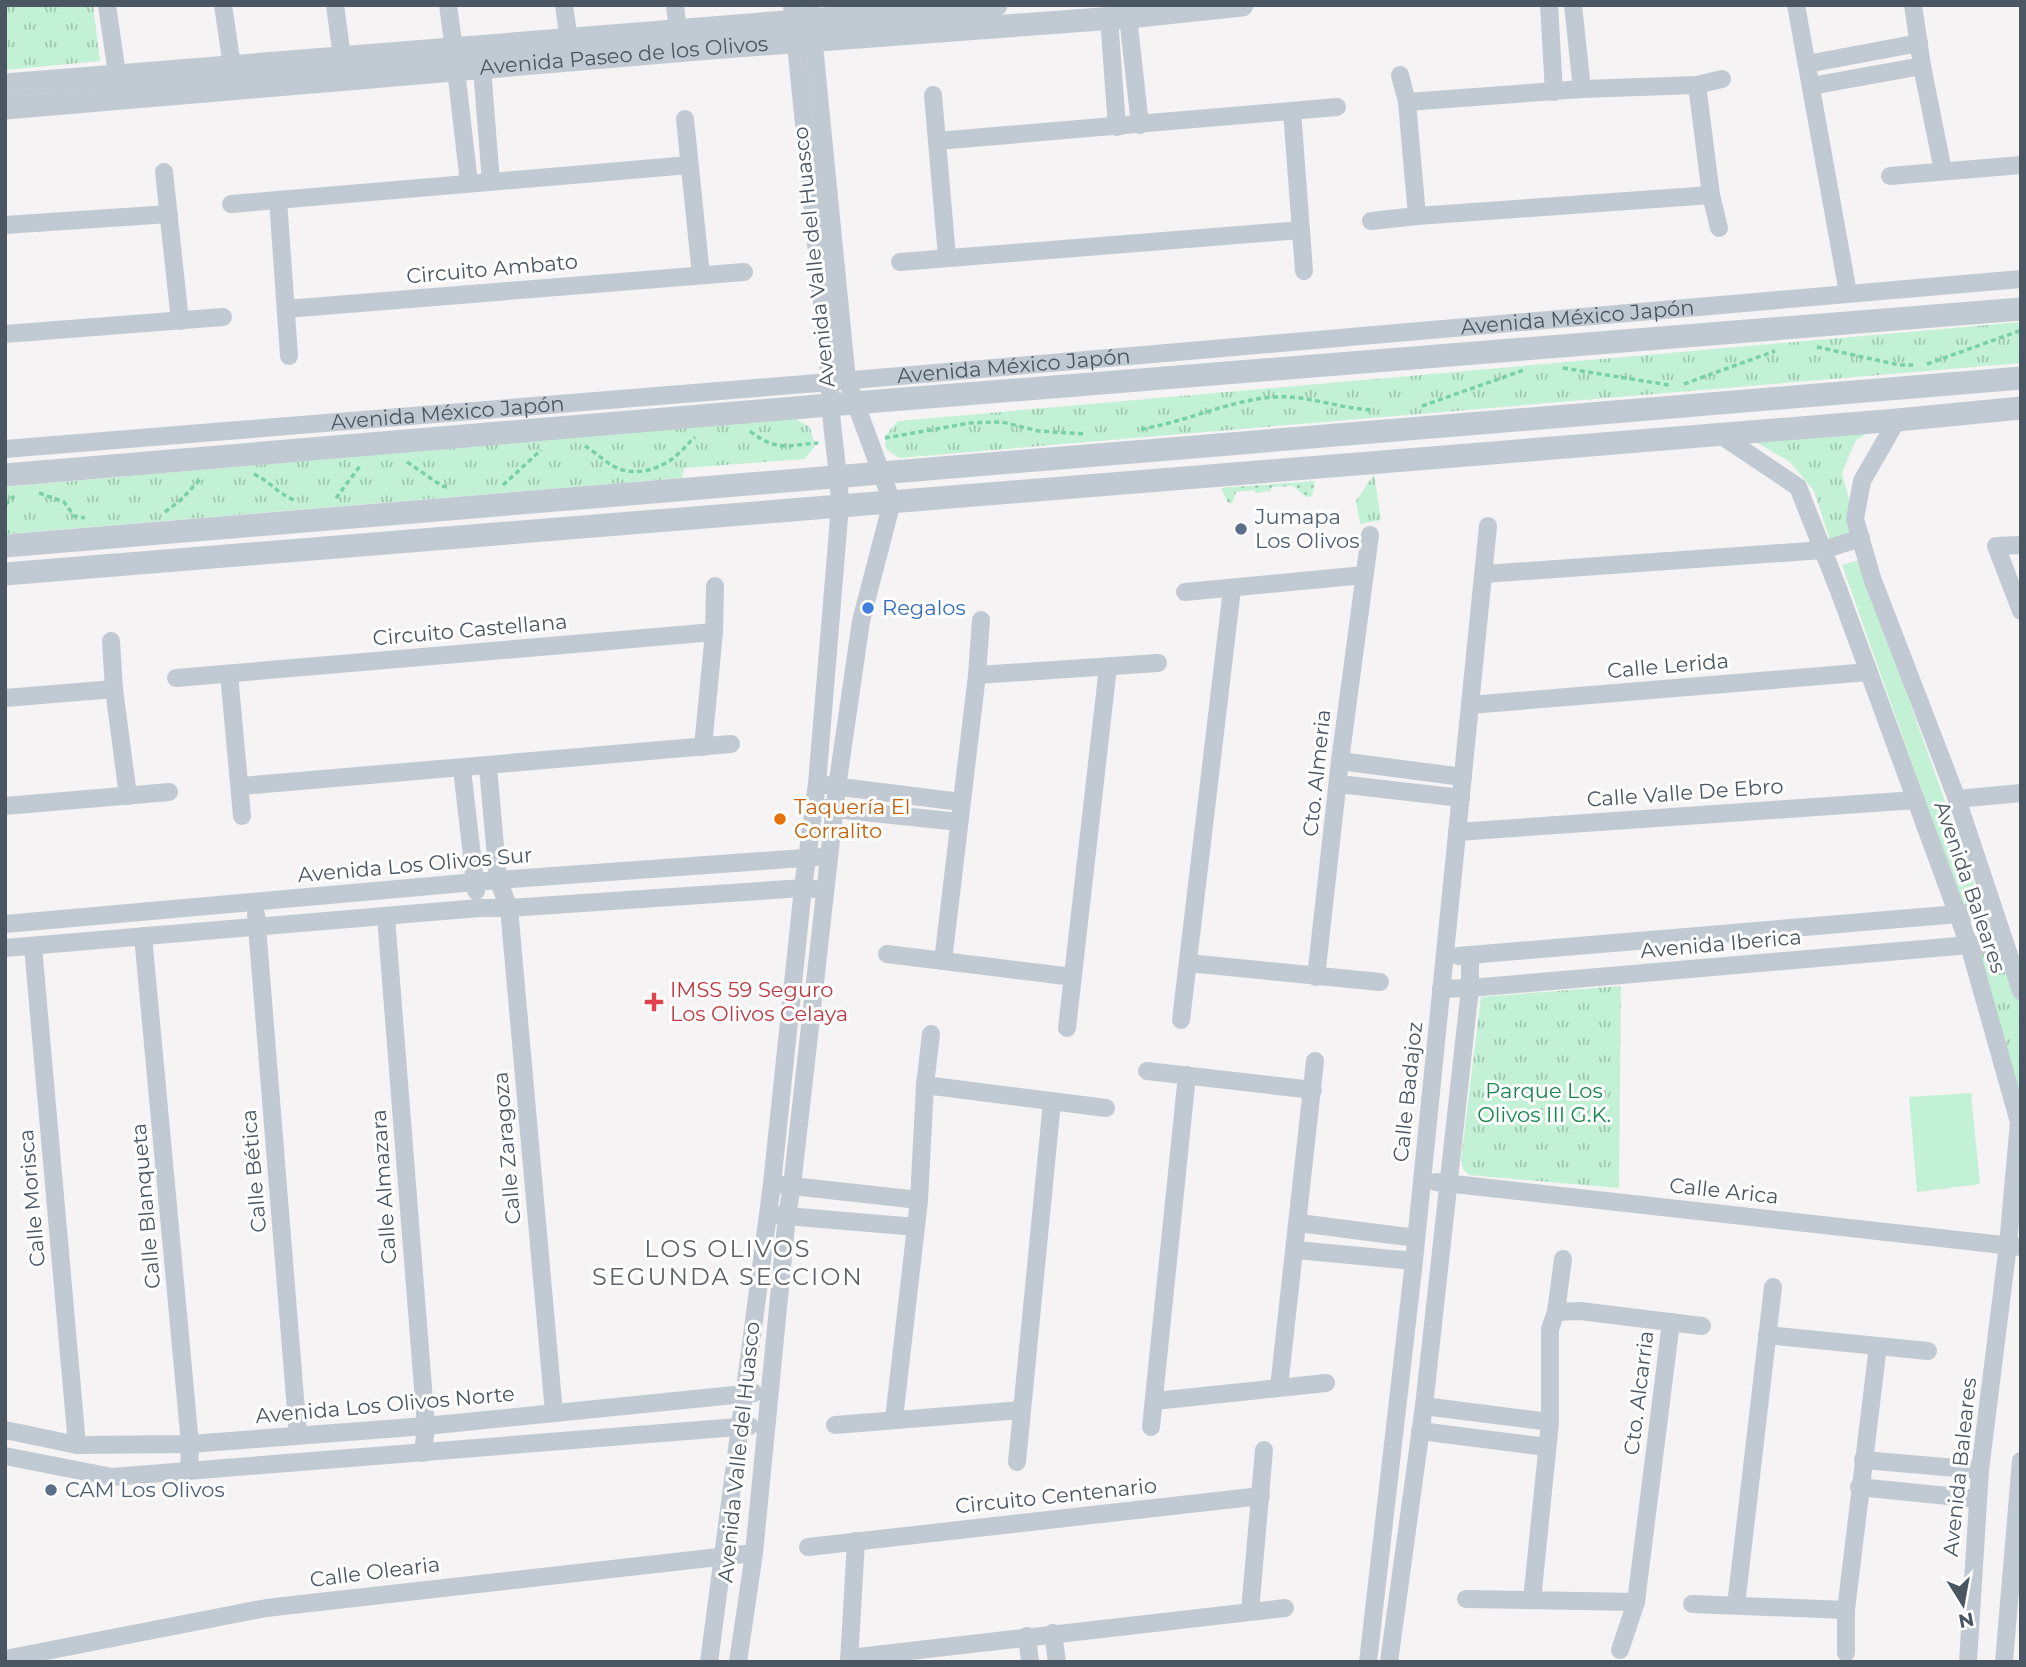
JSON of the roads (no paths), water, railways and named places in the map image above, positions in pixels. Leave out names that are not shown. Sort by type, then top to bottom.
[{"type":"street","points":[[107,5],[120,98]]},
{"type":"street","points":[[223,5],[232,66]]},
{"type":"street","points":[[335,5],[342,57]]},
{"type":"street","points":[[447,5],[469,183]]},
{"type":"street","points":[[564,5],[569,41]]},
{"type":"street","points":[[675,5],[678,31]]},
{"type":"street","name":"Avenida Paseo de los Olivos","points":[[5,85],[342,57],[455,59],[482,68],[803,22],[924,8],[996,5]]},
{"type":"street","name":"Avenida Paseo de los Olivos","points":[[5,108],[120,98],[455,59],[569,41],[678,31],[803,22],[1118,17],[1153,10],[1242,5]]},
{"type":"street","points":[[1549,5],[1554,92]]},
{"type":"street","points":[[1573,5],[1581,89]]},
{"type":"street","points":[[1796,5],[1848,293]]},
{"type":"street","points":[[1913,5],[1943,171]]},
{"type":"street","points":[[1118,17],[1140,125]]},
{"type":"street","points":[[1117,127],[1118,17]]},
{"type":"street","name":"Avenida Valle del Huasco","points":[[709,1662],[772,1184],[803,888],[815,806],[840,506],[839,476],[829,405],[838,381],[803,22]]},
{"type":"street","points":[[1807,64],[1919,43]]},
{"type":"street","points":[[1811,86],[1922,66]]},
{"type":"street","points":[[482,68],[491,182]]},
{"type":"street","points":[[1400,75],[1407,102],[1417,216]]},
{"type":"street","points":[[1407,102],[1581,89],[1696,85],[1722,79]]},
{"type":"street","points":[[1696,85],[1711,195],[1719,228]]},
{"type":"street","points":[[933,95],[947,257]]},
{"type":"street","points":[[937,141],[1337,107]]},
{"type":"street","points":[[1292,111],[1304,271]]},
{"type":"street","points":[[685,119],[701,275]]},
{"type":"street","points":[[231,204],[689,165]]},
{"type":"street","points":[[1890,176],[2021,165]]},
{"type":"street","points":[[164,172],[180,321]]},
{"type":"street","points":[[1371,221],[1711,195]]},
{"type":"street","points":[[278,200],[289,356]]},
{"type":"street","points":[[5,225],[169,214]]},
{"type":"street","points":[[900,262],[1301,230]]},
{"type":"street","name":"Circuito Ambato","points":[[286,309],[744,272]]},
{"type":"street","name":"Avenida México Japón","points":[[5,449],[838,381],[2021,279]]},
{"type":"street","name":"Avenida México Japón","points":[[12,482],[829,405],[2021,309]]},
{"type":"street","points":[[5,334],[223,317]]},
{"type":"street","points":[[5,546],[2021,378]]},
{"type":"street","name":"Avenida Valle del Huasco","points":[[738,1662],[754,1553],[787,1216],[793,1186],[837,787],[861,621],[892,502],[856,403],[838,381]]},
{"type":"street","points":[[5,574],[2021,408]]},
{"type":"street","name":"Avenida Baleares","points":[[1897,420],[1862,481],[1855,519],[1872,578],[1957,799],[2021,991]]},
{"type":"street","points":[[1456,426],[1458,456]]},
{"type":"street","name":"Avenida Baleares","points":[[1719,434],[1798,487],[1969,945],[2020,1122],[2015,1246],[1980,1470],[1968,1662]]},
{"type":"street","points":[[1167,449],[1169,479]]},
{"type":"street","name":"Calle Badajoz","points":[[1367,1662],[1416,1238],[1488,526]]},
{"type":"street","name":"Cto. Almeria","points":[[1316,977],[1340,761],[1370,536]]},
{"type":"street","points":[[1483,574],[1823,550],[1861,538]]},
{"type":"street","points":[[2021,545],[1996,546],[2021,611]]},
{"type":"street","points":[[1185,592],[1364,575]]},
{"type":"street","points":[[703,747],[715,632],[715,586]]},
{"type":"street","points":[[1181,1020],[1232,589]]},
{"type":"street","points":[[943,961],[977,675],[981,620]]},
{"type":"street","name":"Circuito Castellana","points":[[176,678],[715,632]]},
{"type":"street","points":[[111,641],[114,690],[128,796]]},
{"type":"street","points":[[977,675],[1158,663]]},
{"type":"street","points":[[1067,1028],[1108,667]]},
{"type":"street","name":"Calle Lerida","points":[[1470,705],[1869,672]]},
{"type":"street","points":[[229,674],[242,816]]},
{"type":"street","points":[[5,698],[114,690]]},
{"type":"street","points":[[241,786],[488,767],[731,744]]},
{"type":"street","points":[[1340,761],[1463,777]]},
{"type":"street","points":[[488,767],[498,880]]},
{"type":"street","points":[[462,769],[479,908]]},
{"type":"street","points":[[817,784],[961,802]]},
{"type":"street","points":[[1339,784],[1461,799]]},
{"type":"street","points":[[5,806],[169,792]]},
{"type":"street","points":[[1957,799],[2021,793]]},
{"type":"street","name":"Calle Valle De Ebro","points":[[1457,832],[1916,800]]},
{"type":"street","points":[[815,806],[959,822]]},
{"type":"street","name":"Avenida Los Olivos Sur","points":[[5,924],[498,880],[809,856],[829,858]]},
{"type":"street","name":"Calle Zaragoza","points":[[498,880],[509,908],[554,1413]]},
{"type":"street","points":[[5,948],[479,908],[803,888],[825,890]]},
{"type":"street","name":"Calle Bética","points":[[255,903],[298,1435]]},
{"type":"street","name":"Avenida Iberica","points":[[1444,958],[1994,911]]},
{"type":"street","name":"Calle Almazara","points":[[386,917],[426,1426],[423,1453]]},
{"type":"street","name":"Calle Blanqueta","points":[[144,936],[190,1444],[189,1471]]},
{"type":"street","points":[[1700,937],[1702,968]]},
{"type":"street","name":"Avenida Iberica","points":[[1441,989],[1969,945],[2005,945]]},
{"type":"street","name":"Calle Morisca","points":[[33,947],[77,1445]]},
{"type":"street","points":[[887,954],[1073,977]]},
{"type":"street","points":[[1389,1662],[1424,1406],[1470,988],[1470,956]]},
{"type":"street","points":[[1188,963],[1380,982]]},
{"type":"street","points":[[894,1419],[919,1200],[925,1085],[931,1034]]},
{"type":"street","points":[[1279,1387],[1315,1061]]},
{"type":"street","points":[[1147,1071],[1313,1090]]},
{"type":"street","points":[[1151,1427],[1187,1075]]},
{"type":"street","points":[[925,1085],[1106,1108]]},
{"type":"street","points":[[1017,1462],[1052,1102]]},
{"type":"street","name":"Calle Arica","points":[[1422,1180],[2015,1246]]},
{"type":"street","points":[[772,1184],[919,1200]]},
{"type":"street","points":[[768,1215],[916,1227]]},
{"type":"street","points":[[1299,1223],[1416,1238]]},
{"type":"street","points":[[1296,1250],[1413,1261]]},
{"type":"street","points":[[1532,1600],[1550,1422],[1550,1329],[1556,1312],[1563,1259]]},
{"type":"street","points":[[1736,1605],[1773,1287]]},
{"type":"street","name":"Cto. Alcarria","points":[[1556,1312],[1580,1311],[1671,1322],[1636,1602],[1620,1650]]},
{"type":"street","points":[[1671,1322],[1702,1326]]},
{"type":"street","points":[[1767,1335],[1928,1351]]},
{"type":"street","points":[[1846,1653],[1846,1610],[1878,1346]]},
{"type":"street","points":[[1155,1401],[1326,1383]]},
{"type":"street","name":"Avenida Los Olivos Norte","points":[[5,1430],[77,1445],[190,1444],[426,1426],[768,1392]]},
{"type":"street","points":[[1424,1406],[1550,1422]]},
{"type":"street","points":[[835,1425],[1022,1410]]},
{"type":"street","points":[[5,1456],[113,1477],[765,1425]]},
{"type":"street","points":[[1420,1432],[1547,1447]]},
{"type":"street","points":[[1250,1611],[1264,1450]]},
{"type":"street","points":[[1863,1460],[1980,1470]]},
{"type":"street","points":[[2004,1662],[2021,1461]]},
{"type":"street","points":[[1859,1487],[1977,1499]]},
{"type":"street","name":"Circuito Centenario","points":[[808,1547],[1261,1496]]},
{"type":"street","points":[[856,1541],[849,1660],[1027,1636],[1285,1608]]},
{"type":"street","name":"Calle Olearia","points":[[5,1659],[266,1608],[754,1553]]},
{"type":"street","points":[[1377,1583],[1399,1586]]},
{"type":"street","points":[[1466,1600],[1636,1602]]},
{"type":"street","points":[[1692,1604],[1846,1610]]},
{"type":"street","points":[[1053,1633],[1057,1662]]},
{"type":"street","points":[[1027,1636],[1030,1662]]},
{"type":"place","name":"Jumapa Los Olivos","points":[[1241,529]]},
{"type":"place","name":"Regalos","points":[[868,608]]},
{"type":"place","name":"Taquería El Corralito","points":[[780,819]]},
{"type":"place","name":"IMSS 59 Seguro Los Olivos Celaya","points":[[654,1002]]},
{"type":"place","name":"CAM Los Olivos","points":[[51,1490]]},
{"type":"district","name":"LOS OLIVOS SEGUNDA SECCION","points":[[728,1263]]},
{"type":"park label","name":"Parque Los Olivos III G.K.","points":[[1544,1103]]}]
